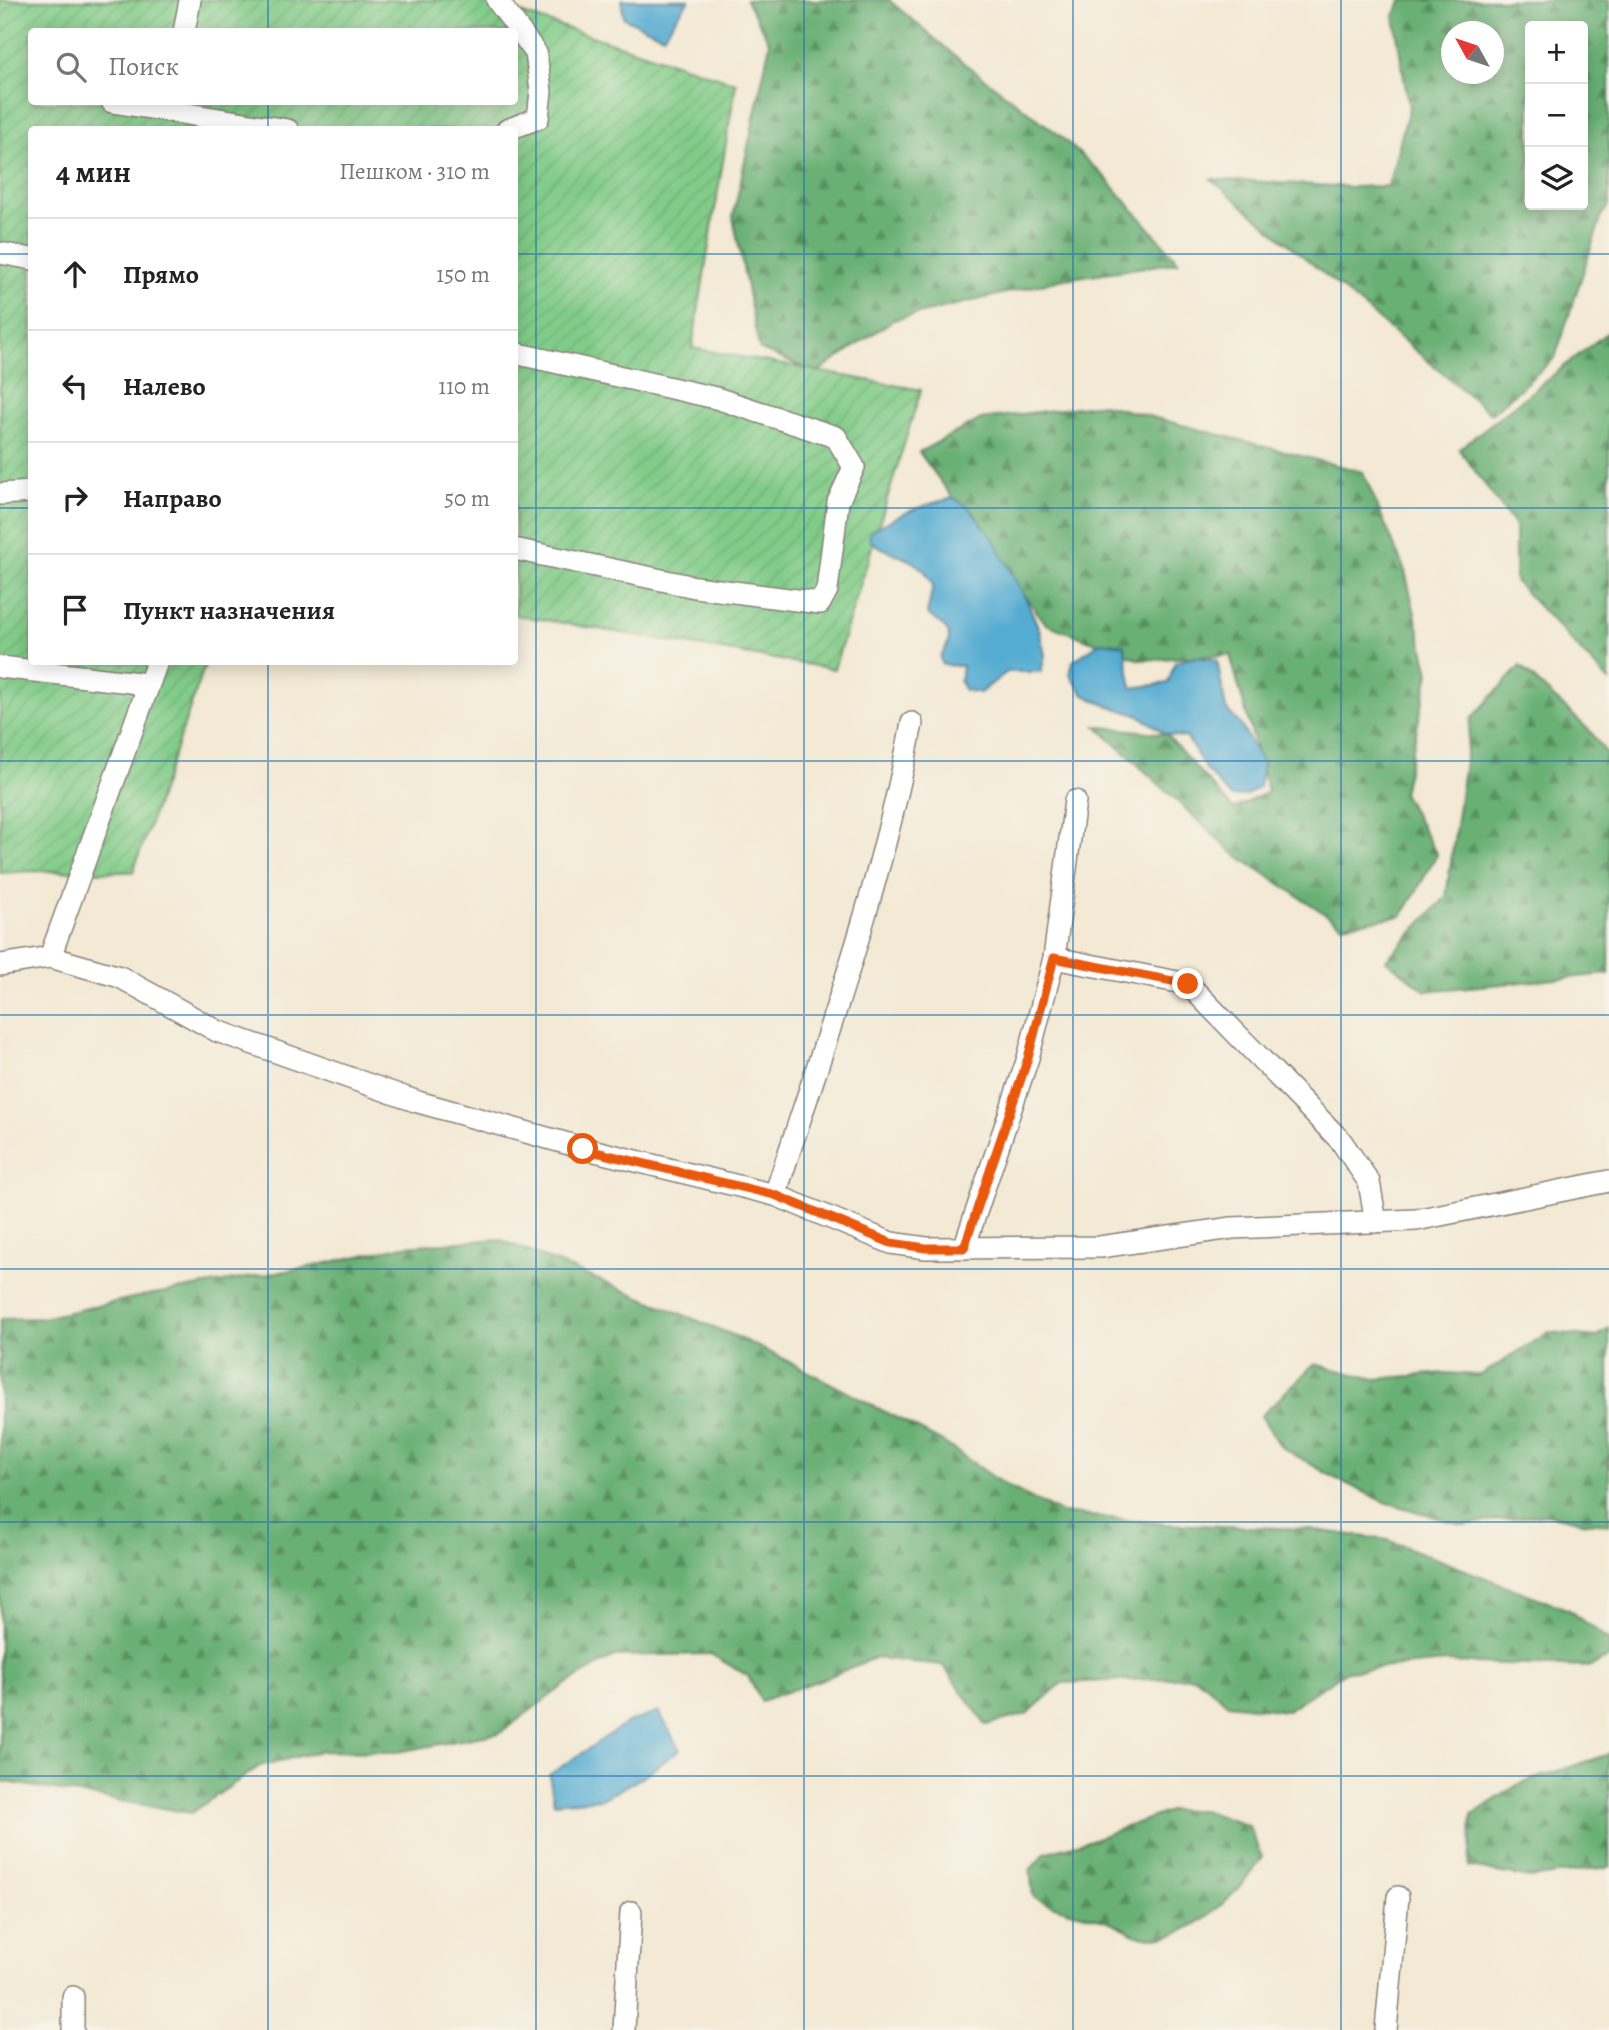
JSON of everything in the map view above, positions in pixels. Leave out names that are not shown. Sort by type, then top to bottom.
[{"type":"street","points":[[185,28],[190,0]]},
{"type":"street","points":[[497,0],[518,28]]},
{"type":"street","points":[[517,126],[538,118],[541,92],[536,53],[518,29]]},
{"type":"street","points":[[126,105],[168,114],[258,126]]},
{"type":"street","points":[[0,253],[28,258]]},
{"type":"street","points":[[518,354],[716,398],[836,437],[854,467],[838,502],[827,590],[820,603],[695,587],[518,549]]},
{"type":"street","points":[[0,494],[28,492]]},
{"type":"street","points":[[50,957],[156,665]]},
{"type":"street","points":[[0,667],[139,683],[146,692]]},
{"type":"street","points":[[775,1195],[865,920],[901,781],[912,723]]},
{"type":"street","points":[[964,1248],[1028,1058],[1054,958],[1075,801]]},
{"type":"street","points":[[0,965],[50,957],[120,976],[217,1031],[418,1102],[583,1149],[775,1195],[891,1243],[926,1248],[1100,1247],[1232,1228],[1416,1220],[1609,1181]]},
{"type":"street","points":[[1054,958],[1188,984],[1341,1142],[1369,1182],[1376,1222]]},
{"type":"street","points":[[1386,2030],[1398,1897]]},
{"type":"street","points":[[624,2030],[631,1912]]},
{"type":"street","points":[[73,2030],[74,1997]]},
{"type":"green space","points":[[0,0],[480,0],[736,83],[692,348],[921,390],[834,669],[518,616],[518,126],[28,126],[28,665],[205,665],[133,872],[0,873]]},
{"type":"green space","points":[[746,0],[889,0],[965,64],[1058,134],[1105,177],[1179,262],[1064,279],[893,320],[816,373],[759,349],[733,217],[770,43]]},
{"type":"green space","points":[[1402,0],[1609,0],[1609,205],[1602,215],[1555,358],[1491,414],[1211,179],[1352,187],[1388,186],[1409,108],[1394,16]]},
{"type":"green space","points":[[1609,331],[1609,681],[1515,581],[1515,526],[1459,449]]},
{"type":"green space","points":[[1102,404],[1363,472],[1405,571],[1429,673],[1403,793],[1437,855],[1402,916],[1342,925],[1233,853],[1096,726],[1166,734],[1233,809],[1268,792],[1230,655],[1140,660],[1046,624],[919,452],[981,419]]},
{"type":"green space","points":[[1520,666],[1590,731],[1609,757],[1609,974],[1426,991],[1386,960],[1446,897],[1471,719]]},
{"type":"green space","points":[[499,1239],[735,1336],[784,1359],[943,1442],[1005,1485],[1061,1513],[1166,1524],[1308,1529],[1388,1540],[1569,1610],[1609,1640],[1609,1658],[1588,1667],[1446,1662],[1347,1671],[1286,1711],[1228,1704],[1196,1677],[1062,1683],[1027,1714],[986,1725],[942,1665],[874,1658],[761,1701],[748,1676],[710,1654],[615,1656],[566,1684],[500,1733],[397,1752],[320,1751],[260,1766],[191,1813],[0,1781],[0,1319],[42,1318],[404,1246]]},
{"type":"green space","points":[[1609,1328],[1609,1524],[1583,1522],[1547,1514],[1462,1525],[1385,1502],[1335,1478],[1281,1447],[1261,1416],[1314,1364],[1375,1379],[1444,1373],[1481,1375],[1549,1332],[1597,1337]]},
{"type":"green space","points":[[1609,1754],[1609,1867],[1529,1878],[1469,1867],[1472,1815],[1519,1784]]},
{"type":"green space","points":[[1172,1810],[1202,1810],[1249,1826],[1262,1858],[1229,1898],[1200,1921],[1169,1936],[1146,1937],[1033,1896],[1030,1870],[1045,1853],[1091,1840]]},
{"type":"water","points":[[621,0],[689,0],[663,36],[624,18]]},
{"type":"water","points":[[954,498],[968,507],[992,536],[1028,603],[1039,629],[1045,655],[1041,672],[1007,672],[980,693],[965,690],[960,682],[962,666],[943,665],[940,658],[949,638],[941,624],[927,614],[933,585],[926,573],[911,561],[870,541],[870,532],[890,520],[920,507]]},
{"type":"water","points":[[1101,642],[1124,645],[1132,688],[1168,683],[1175,662],[1196,657],[1217,660],[1226,709],[1241,725],[1263,764],[1259,787],[1247,795],[1231,797],[1207,771],[1187,738],[1166,734],[1140,716],[1084,695],[1070,675],[1073,661]]},
{"type":"water","points":[[659,1712],[680,1750],[636,1781],[602,1799],[554,1803],[549,1775],[627,1723]]},
{"type":"route","points":[[583,1149],[775,1195],[891,1243],[926,1248],[964,1248],[1028,1058],[1054,958],[1188,984]]}]
